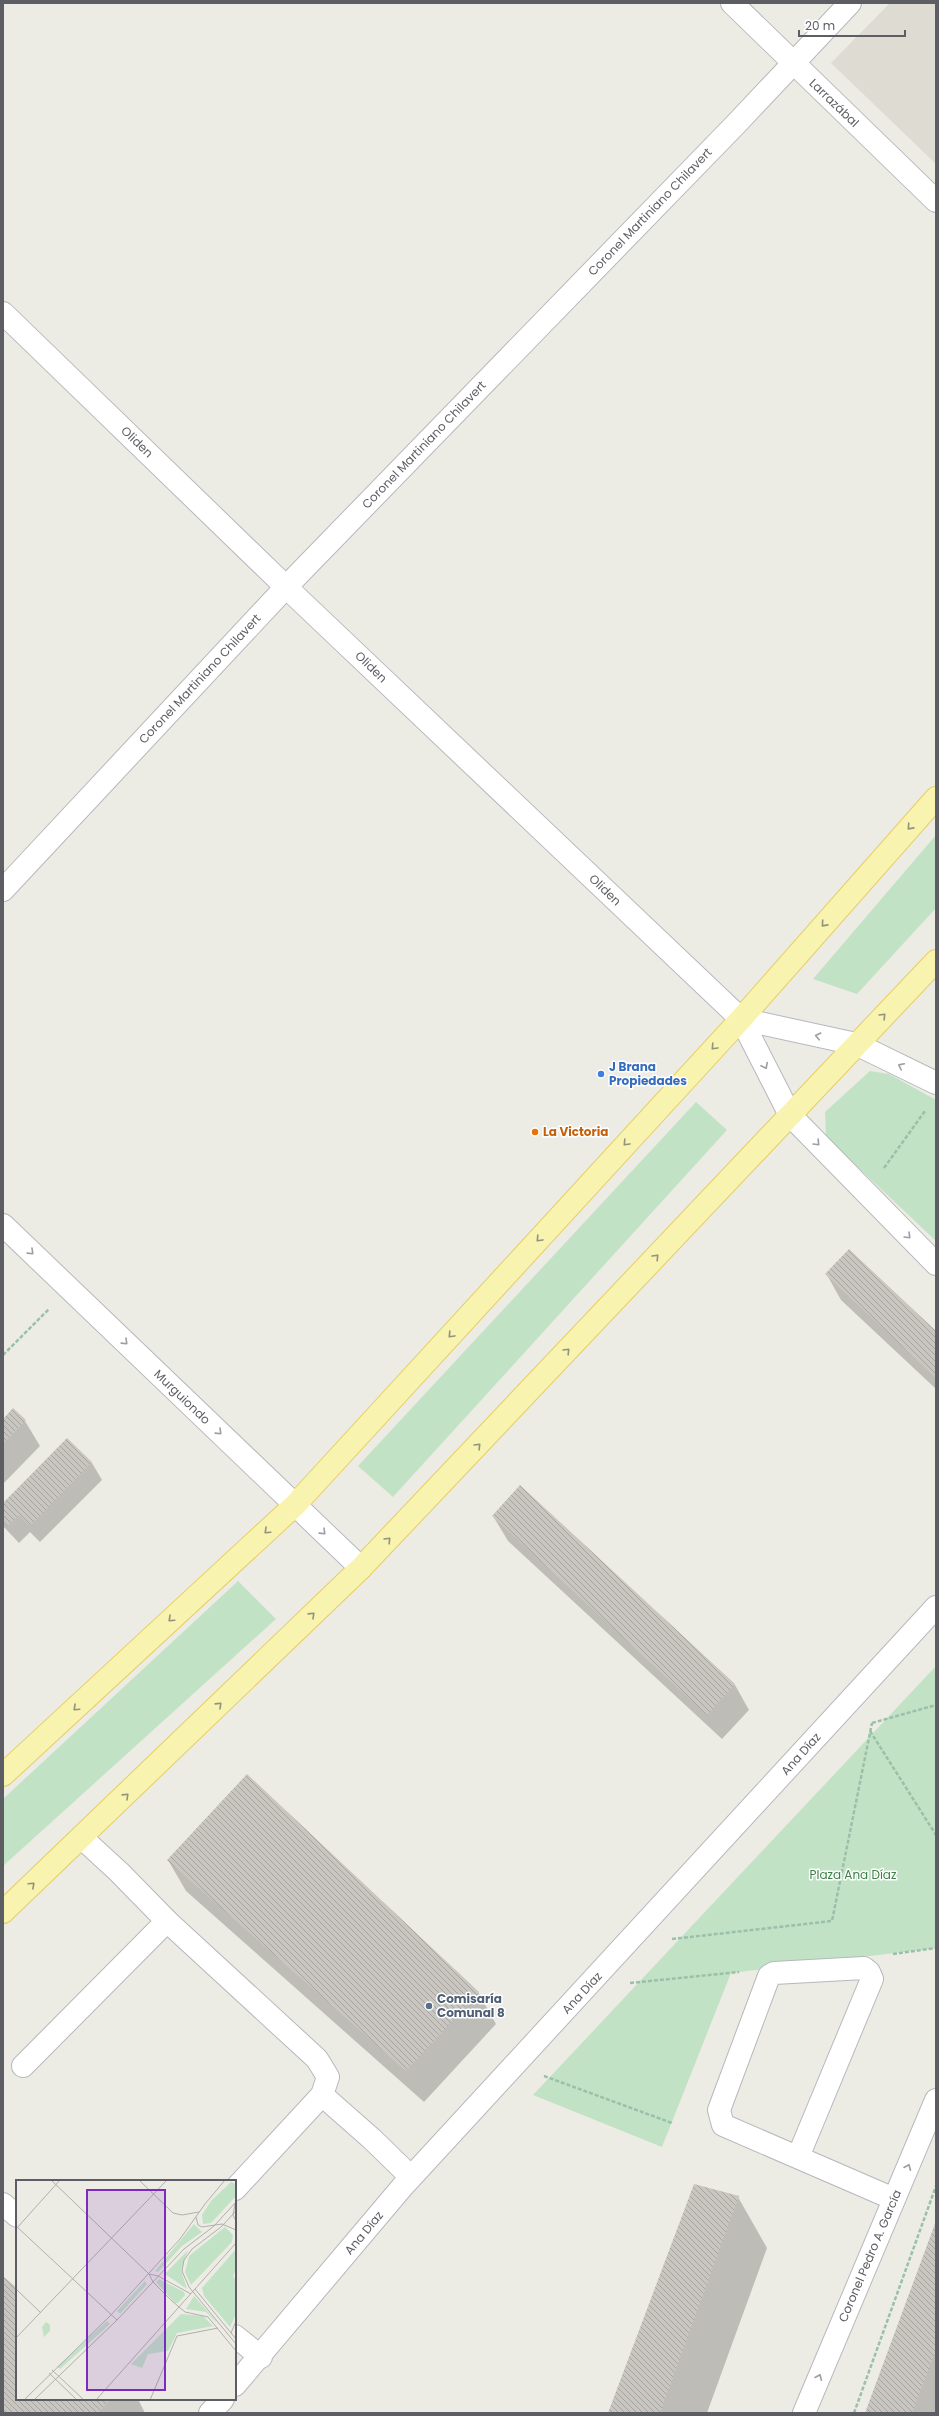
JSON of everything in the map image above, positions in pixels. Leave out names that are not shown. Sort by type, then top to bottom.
[{"type":"main road","points":[[3,1775],[295,1504],[741,1019],[936,798]]},
{"type":"main road","points":[[3,1912],[82,1838],[361,1568],[936,960]]},
{"type":"street","name":"Larrazábal","points":[[732,3],[792,63],[936,201]]},
{"type":"street","name":"Coronel Martiniano Chilavert","points":[[3,890],[286,587],[726,135],[850,3]]},
{"type":"street","name":"Oliden","points":[[3,313],[286,587],[741,1019]]},
{"type":"street","points":[[741,1019],[856,1044],[936,1083]]},
{"type":"street","points":[[741,1019],[790,1116],[865,1194],[936,1264]]},
{"type":"street","name":"Murguiondo","points":[[3,1226],[361,1568]]},
{"type":"street","name":"Ana Díaz","points":[[236,2384],[261,2357],[411,2177],[513,2065],[628,1944],[936,1607]]},
{"type":"street","points":[[82,1838],[119,1872],[167,1921],[317,2058],[328,2077],[322,2096],[236,2188]]},
{"type":"street","points":[[23,2066],[167,1921]]},
{"type":"street","points":[[798,2157],[872,1979],[869,1972],[864,1968],[774,1973],[769,1976],[719,2110],[723,2125],[894,2199]]},
{"type":"street","points":[[322,2096],[372,2139],[411,2177]]},
{"type":"street","name":"Coronel Pedro A. García","points":[[805,2413],[936,2100]]},
{"type":"street","points":[[3,2204],[16,2215]]},
{"type":"street","points":[[236,2337],[261,2357]]},
{"type":"street","points":[[210,2413],[222,2400]]},
{"type":"path","points":[[865,1194],[927,1108]]},
{"type":"path","points":[[3,1355],[69,1288]]},
{"type":"path","points":[[628,1944],[832,1921],[872,1723],[872,1677]]},
{"type":"path","points":[[872,1723],[936,1706]]},
{"type":"path","points":[[870,1731],[936,1835]]},
{"type":"path","points":[[513,2065],[672,2123]]},
{"type":"path","points":[[854,2413],[936,2186]]},
{"type":"shaded area","points":[[890,3],[936,3],[936,164],[831,63]]},
{"type":"green space","points":[[936,835],[936,908],[857,994],[813,979]]},
{"type":"green space","points":[[870,1071],[889,1074],[936,1100],[936,1241],[826,1137],[825,1112]]},
{"type":"green space","points":[[696,1102],[727,1130],[393,1497],[358,1466]]},
{"type":"green space","points":[[238,1581],[276,1619],[3,1866],[3,1799]]},
{"type":"green space","name":"Plaza Ana Díaz","points":[[936,1666],[936,1948],[731,1973],[662,2147],[533,2095]]},
{"type":"building","points":[[849,1249],[936,1331],[936,1378],[825,1274]]},
{"type":"building","points":[[13,1408],[26,1420],[3,1444],[3,1419]]},
{"type":"building","points":[[67,1438],[92,1462],[30,1526],[19,1515],[8,1526],[3,1521],[3,1503]]},
{"type":"building","points":[[520,1485],[735,1684],[707,1715],[492,1516]]},
{"type":"building","points":[[247,1774],[479,1992],[406,2071],[167,1860]]},
{"type":"building","points":[[694,2184],[739,2196],[660,2413],[608,2413]]},
{"type":"building","points":[[936,2221],[936,2350],[912,2413],[865,2413]]},
{"type":"building","points":[[3,2276],[16,2287],[16,2400],[110,2400],[98,2413],[3,2413]]},
{"type":"place","name":"J Brana Propiedades","points":[[601,1074]]},
{"type":"place","name":"La Victoria","points":[[535,1132]]},
{"type":"place","name":"Comisaría Comunal 8","points":[[429,2006]]}]
